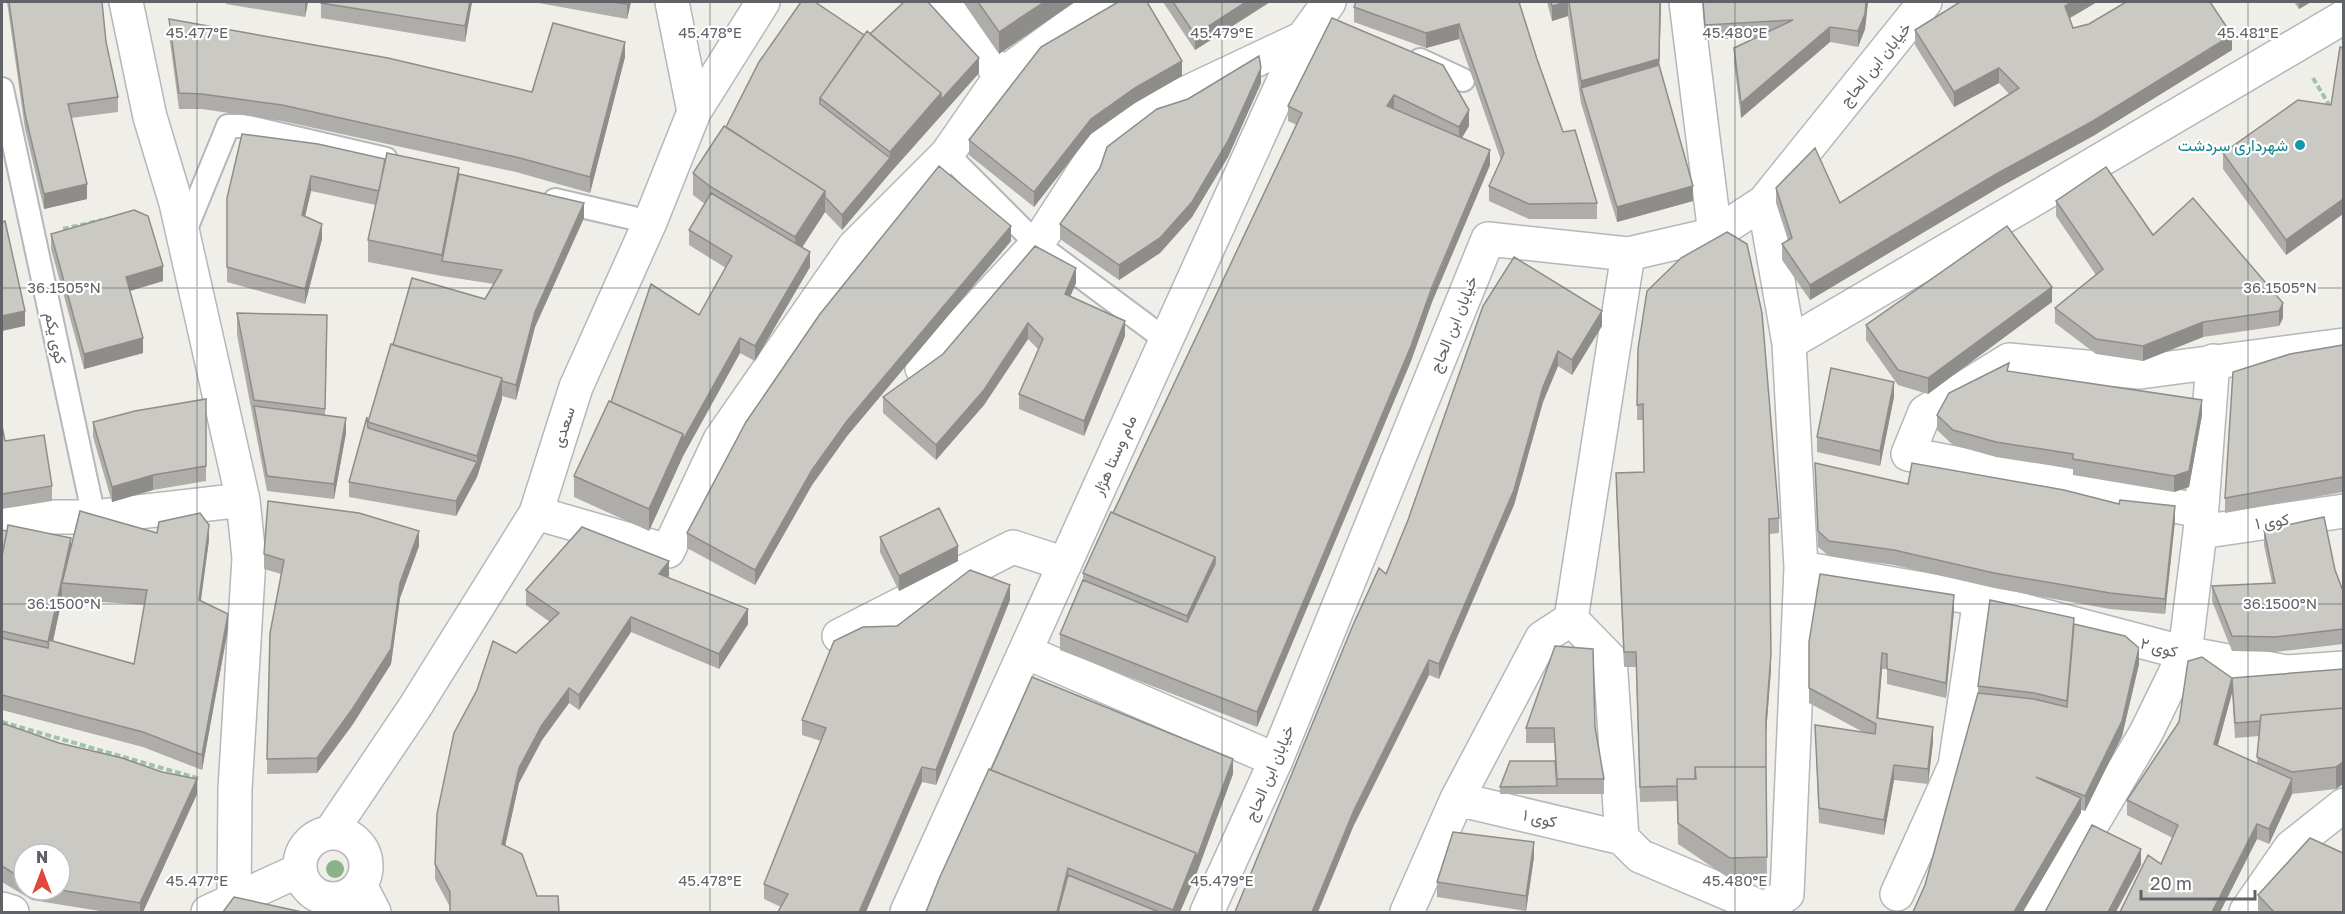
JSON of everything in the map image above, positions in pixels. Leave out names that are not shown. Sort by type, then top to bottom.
[{"type":"street","points":[[126,2],[150,117],[183,236],[243,500],[249,558],[236,789],[221,906]]},
{"type":"street","points":[[672,2],[694,112]]},
{"type":"street","name":"سعدی","points":[[330,833],[415,707],[536,513],[576,387],[650,222],[694,112],[763,2]]},
{"type":"street","points":[[944,2],[1001,76]]},
{"type":"street","points":[[536,513],[668,551],[720,440],[854,247],[947,154],[1001,76],[1102,2]]},
{"type":"street","points":[[1686,2],[1715,234]]},
{"type":"street","name":"خیابان ابن الحاج","points":[[1207,912],[1276,760],[1488,239],[1628,254],[1715,234],[1764,202],[1926,2]]},
{"type":"street","points":[[1789,343],[2343,17]]},
{"type":"street","points":[[922,368],[1037,244],[1112,128],[1323,19]]},
{"type":"street","name":"مام وستا هژار","points":[[907,912],[1166,340],[1323,19]]},
{"type":"street","points":[[1571,619],[1610,659],[1622,838],[1640,856],[1765,909],[1787,894],[1801,568],[1789,343],[1764,202]]},
{"type":"street","points":[[1407,912],[1457,799],[1542,638],[1571,619],[1628,254]]},
{"type":"street","points":[[2040,912],[2146,733],[2185,653],[2200,522],[2213,361],[2343,345]]},
{"type":"street","name":"کوی ۱","points":[[2213,361],[2140,372],[2009,360],[1925,412],[1908,454],[2200,522],[2343,511]]},
{"type":"street","points":[[2,518],[94,517],[243,500]]},
{"type":"street","points":[[839,636],[1013,547],[1065,564]]},
{"type":"street","name":"کوی ۲","points":[[1801,568],[1980,599],[2185,653],[2287,672],[2343,668]]},
{"type":"street","points":[[1897,894],[1955,766],[1980,599]]},
{"type":"street","points":[[1026,652],[1276,760]]},
{"type":"street","name":"کوی ۱","points":[[1457,799],[1622,838]]},
{"type":"street","points":[[2246,912],[2291,848],[2343,805]]},
{"type":"street","points":[[330,833],[352,839],[361,847],[366,869],[367,899],[348,896],[327,899],[309,889],[300,870],[304,850],[319,836],[330,833]]},
{"type":"street","points":[[221,906],[300,870]]},
{"type":"street","points":[[2,909],[12,912]]},
{"type":"lane","points":[[1404,52],[1463,80]]},
{"type":"lane","name":"کوی یکم","points":[[2,89],[94,517]]},
{"type":"lane","points":[[183,236],[228,126],[244,126],[406,164]]},
{"type":"lane","points":[[947,154],[1037,244],[1166,340]]},
{"type":"lane","points":[[534,195],[650,222]]},
{"type":"path","points":[[34,235],[111,218]]},
{"type":"path","points":[[2,722],[236,789]]},
{"type":"building","points":[[9,2],[102,2],[106,42],[118,97],[68,104],[87,184],[44,194],[25,114]]},
{"type":"building","points":[[321,2],[470,2],[465,26]]},
{"type":"building","points":[[801,2],[815,2],[864,35],[820,98],[820,104],[890,158],[842,215],[825,197],[825,191],[726,127],[759,62]]},
{"type":"building","points":[[904,2],[928,2],[979,58],[941,100],[941,93],[870,34]]},
{"type":"building","points":[[978,2],[1044,2],[999,32]]},
{"type":"building","points":[[1118,2],[1147,2],[1182,61],[1135,88],[1091,119],[1034,192],[969,140],[1041,47]]},
{"type":"building","points":[[1173,2],[1246,2],[1195,35]]},
{"type":"building","points":[[1356,2],[1519,2],[1563,132],[1575,130],[1597,203],[1529,204],[1489,186],[1504,153],[1459,24],[1426,33],[1354,7]]},
{"type":"building","points":[[1551,2],[1567,2],[1552,6]]},
{"type":"building","points":[[1569,2],[1660,2],[1659,59],[1581,81]]},
{"type":"building","points":[[1703,2],[1866,2],[1865,14],[1858,31],[1830,27],[1741,103],[1734,48],[1793,20],[1705,25]]},
{"type":"building","points":[[1960,2],[2072,2],[2065,6],[2073,28],[2089,24],[2126,2],[2210,2],[2232,35],[2093,121],[1998,173],[1810,285],[1782,244],[1792,238],[1776,188],[1815,148],[1840,203],[2019,88],[1999,68],[1954,92],[1915,30]]},
{"type":"building","points":[[1332,18],[1443,65],[1469,110],[1459,127],[1394,95],[1387,106],[1490,150],[1432,287],[1411,346],[1257,712],[1060,634],[1083,580],[1187,622],[1215,564],[1215,557],[1113,513],[1302,113],[1288,106]]},
{"type":"building","points":[[169,19],[388,58],[532,92],[553,23],[625,42],[590,177],[516,157],[282,105],[179,93]]},
{"type":"building","points":[[867,31],[941,93],[890,152],[820,98]]},
{"type":"building","name":"شهرداری سردشت","points":[[2340,47],[2343,48],[2343,199],[2286,240],[2223,153],[2298,100],[2331,105]]},
{"type":"building","points":[[1259,56],[1261,68],[1228,141],[1192,202],[1160,238],[1119,265],[1060,224],[1100,168],[1107,147],[1157,109],[1188,99]]},
{"type":"building","points":[[1659,65],[1693,186],[1617,207],[1581,88]]},
{"type":"building","points":[[724,126],[825,191],[795,237],[711,187],[693,173]]},
{"type":"building","points":[[242,134],[318,144],[385,159],[379,191],[311,176],[302,215],[322,224],[305,289],[227,267],[227,198]]},
{"type":"building","points":[[387,153],[459,168],[442,255],[368,240]]},
{"type":"building","points":[[939,166],[1011,226],[847,421],[812,470],[755,570],[687,533],[746,422],[820,314]]},
{"type":"building","points":[[2106,167],[2153,235],[2193,198],[2283,303],[2279,311],[2203,322],[2143,346],[2096,339],[2055,308],[2103,269],[2056,201]]},
{"type":"building","points":[[459,174],[584,203],[535,312],[516,385],[502,381],[502,378],[393,345],[412,278],[485,299],[502,270],[442,261]]},
{"type":"building","points":[[711,193],[810,252],[755,346],[740,338],[683,440],[683,434],[611,402],[651,284],[699,315],[732,256],[689,230]]},
{"type":"building","points":[[134,210],[148,216],[163,266],[126,277],[143,338],[84,354],[51,234]]},
{"type":"building","points":[[5,221],[25,311],[2,316],[2,222]]},
{"type":"building","points":[[2007,226],[2052,287],[1928,378],[1898,370],[1866,325]]},
{"type":"building","points":[[1727,232],[1747,244],[1762,313],[1779,518],[1769,519],[1771,654],[1766,719],[1766,767],[1695,767],[1695,779],[1677,779],[1677,786],[1640,787],[1636,652],[1624,652],[1616,473],[1644,472],[1643,404],[1637,405],[1638,349],[1647,291],[1681,258]]},
{"type":"building","points":[[1035,246],[1076,268],[1065,294],[1125,321],[1084,421],[1019,394],[1043,339],[1028,323],[984,390],[936,445],[883,397],[943,354]]},
{"type":"building","points":[[1514,257],[1602,311],[1572,360],[1558,351],[1543,387],[1514,490],[1439,664],[1429,660],[1354,810],[1312,912],[1235,912],[1353,625],[1379,568],[1386,574],[1408,520],[1483,306]]},
{"type":"building","points":[[237,313],[327,315],[325,409],[254,400]]},
{"type":"building","points":[[391,344],[502,378],[477,456],[368,422]]},
{"type":"building","points":[[2343,345],[2343,477],[2225,498],[2233,372],[2290,354]]},
{"type":"building","points":[[2009,363],[2007,371],[2202,400],[2189,471],[2174,476],[2073,459],[2073,454],[1996,442],[1953,430],[1937,415],[1949,393]]},
{"type":"building","points":[[1831,368],[1894,382],[1880,451],[1817,437]]},
{"type":"building","points":[[206,399],[206,466],[153,475],[112,487],[93,422],[135,411]]},
{"type":"building","points":[[609,401],[683,434],[649,509],[574,476]]},
{"type":"building","points":[[254,406],[346,418],[334,484],[267,476]]},
{"type":"building","points":[[367,417],[368,428],[477,462],[456,501],[349,482]]},
{"type":"building","points":[[2,426],[5,441],[44,435],[52,486],[2,494]]},
{"type":"building","points":[[1815,463],[1908,484],[1912,463],[2064,490],[2119,504],[2120,500],[2175,506],[2165,599],[2110,593],[1994,573],[1894,550],[1829,541],[1818,531]]},
{"type":"building","points":[[268,501],[359,513],[419,531],[400,583],[391,649],[317,758],[267,759],[270,633],[284,560],[264,554]]},
{"type":"building","points":[[939,508],[958,546],[899,576],[880,537]]},
{"type":"building","points":[[80,511],[157,533],[159,522],[200,513],[209,525],[199,600],[228,614],[202,755],[143,732],[2,695],[2,638],[48,648],[49,640],[134,664],[147,590],[62,583]]},
{"type":"building","points":[[1111,512],[1215,557],[1187,616],[1083,573]]},
{"type":"building","points":[[2324,517],[2335,570],[2343,591],[2343,629],[2275,637],[2232,636],[2212,586],[2275,583],[2264,530]]},
{"type":"building","points":[[8,525],[71,538],[48,642],[2,631],[2,556]]},
{"type":"building","points":[[582,527],[669,561],[659,574],[748,609],[719,654],[631,617],[579,695],[569,688],[542,725],[519,768],[502,844],[522,854],[537,896],[558,896],[559,912],[450,912],[450,892],[435,864],[437,814],[454,733],[477,690],[493,641],[516,653],[559,613],[526,590]]},
{"type":"building","points":[[2,530],[7,531],[2,556]]},
{"type":"building","points":[[970,570],[1010,585],[936,770],[922,767],[859,912],[778,912],[788,894],[764,884],[826,728],[802,720],[834,641],[863,627],[897,626]]},
{"type":"building","points":[[1820,574],[1954,595],[1946,683],[1887,669],[1887,654],[1882,653],[1877,718],[1933,727],[1928,769],[1894,765],[1884,820],[1819,808],[1815,725],[1875,734],[1876,724],[1809,688],[1809,642]]},
{"type":"building","points":[[1990,600],[2074,618],[2067,701],[2034,693],[1978,686]]},
{"type":"building","points":[[2074,624],[2125,636],[2139,648],[2122,721],[2085,796],[2036,777],[2081,798],[2014,912],[1913,912],[1925,885],[1978,693],[2034,699],[2067,707]]},
{"type":"building","points":[[1555,646],[1593,649],[1595,727],[1604,779],[1557,779],[1554,728],[1526,728]]},
{"type":"building","points":[[2202,657],[2232,678],[2214,744],[2292,779],[2269,829],[2257,824],[2212,912],[2120,912],[2148,855],[2161,864],[2178,825],[2127,800],[2179,722],[2188,661]]},
{"type":"building","points":[[2343,669],[2343,708],[2261,715],[2260,721],[2235,723],[2232,678]]},
{"type":"building","points":[[1032,677],[1233,759],[1196,860],[1196,853],[991,770]]},
{"type":"building","points":[[2343,708],[2343,762],[2336,767],[2292,772],[2257,757],[2261,715]]},
{"type":"building","points":[[2,723],[59,743],[122,758],[162,772],[197,779],[140,903],[72,892],[72,842],[12,842],[12,872],[2,866]]},
{"type":"building","points":[[1510,761],[1555,761],[1557,786],[1500,787]]},
{"type":"building","points":[[1695,767],[1766,767],[1767,857],[1730,858],[1678,823],[1677,779],[1696,779]]},
{"type":"building","points":[[989,769],[1196,853],[1173,910],[1068,868],[1057,912],[926,912]]},
{"type":"building","points":[[2092,825],[2141,849],[2108,912],[2045,912]]},
{"type":"building","points":[[1453,832],[1534,842],[1526,896],[1437,882]]},
{"type":"building","points":[[2310,838],[2343,853],[2343,912],[2274,912],[2258,895]]},
{"type":"building","points":[[1068,875],[1159,912],[1058,912]]},
{"type":"building","points":[[234,897],[302,912],[223,912]]},
{"type":"place","name":"شهرداری سردشت","points":[[2300,145]]}]
